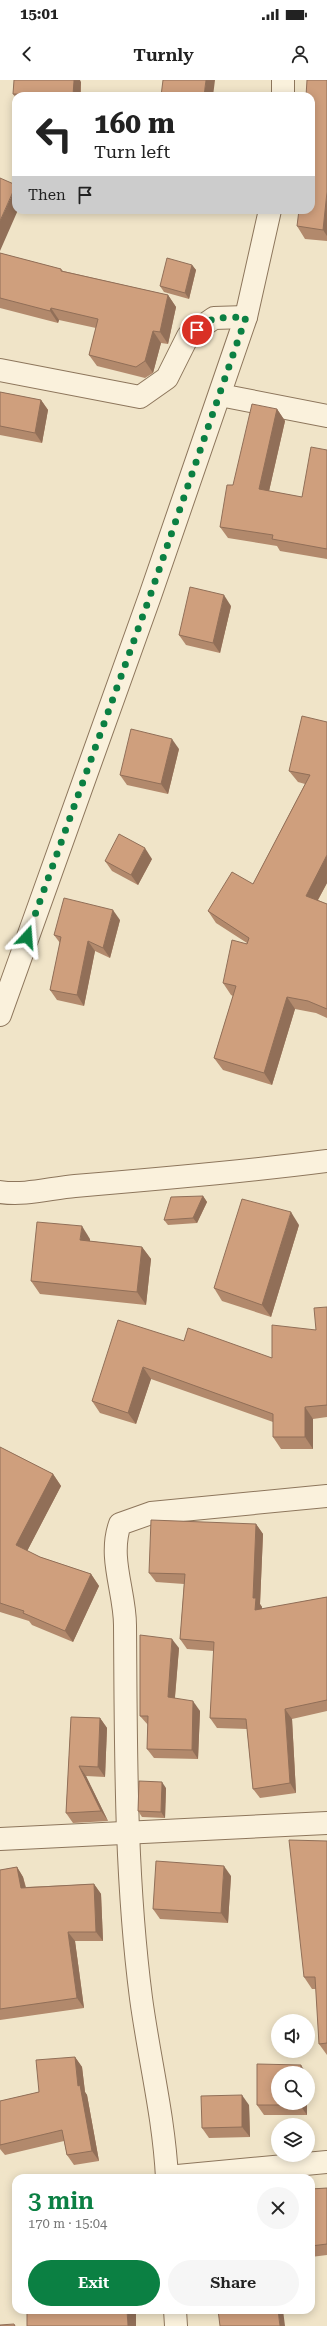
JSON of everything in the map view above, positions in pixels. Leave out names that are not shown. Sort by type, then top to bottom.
[{"type":"street","points":[[283,80],[283,92]]},
{"type":"street","points":[[0,1015],[220,395],[246,317],[269,214]]},
{"type":"street","points":[[0,370],[140,397],[167,378],[188,336],[214,318],[246,317]]},
{"type":"street","points":[[220,395],[327,416]]},
{"type":"street","points":[[0,1192],[12,1194],[74,1186],[136,1182],[327,1161]]},
{"type":"street","points":[[167,2174],[165,2149],[141,1998],[126,1834],[125,1614],[116,1560],[116,1533],[120,1524],[151,1513],[327,1496]]},
{"type":"street","points":[[0,1839],[327,1823]]},
{"type":"street","points":[[199,2174],[327,2162]]},
{"type":"street","points":[[174,2314],[176,2326]]},
{"type":"building","points":[[14,80],[74,80],[73,92],[13,92]]},
{"type":"building","points":[[163,80],[206,80],[204,92],[162,92]]},
{"type":"building","points":[[307,80],[327,80],[327,192],[323,230],[297,226],[298,214],[315,214],[315,92],[306,92]]},
{"type":"building","points":[[0,178],[12,183],[12,194],[0,221]]},
{"type":"building","points":[[0,253],[61,269],[61,271],[168,295],[160,332],[153,331],[145,361],[136,367],[89,355],[98,319],[51,308],[50,311],[0,298]]},
{"type":"building","points":[[167,258],[192,265],[185,293],[160,286]]},
{"type":"building","points":[[0,392],[41,400],[35,433],[0,426]]},
{"type":"building","points":[[252,404],[277,409],[259,489],[302,497],[311,447],[327,450],[327,549],[272,539],[273,535],[220,527],[227,485],[233,485]]},
{"type":"building","points":[[190,587],[224,595],[213,643],[179,635]]},
{"type":"building","points":[[302,716],[327,722],[327,855],[306,896],[327,904],[327,1009],[308,1001],[287,997],[264,1073],[214,1058],[236,986],[223,983],[232,940],[247,944],[249,938],[208,911],[232,872],[253,884],[310,775],[289,771]]},
{"type":"building","points":[[131,729],[172,739],[161,784],[120,775]]},
{"type":"building","points":[[119,834],[145,848],[131,875],[105,861]]},
{"type":"building","points":[[64,898],[113,910],[103,948],[88,941],[77,995],[50,990],[61,937],[54,935]]},
{"type":"building","points":[[203,1196],[193,1218],[164,1220],[171,1197]]},
{"type":"building","points":[[242,1199],[291,1212],[262,1305],[214,1288]]},
{"type":"building","points":[[37,1222],[82,1226],[80,1240],[142,1247],[137,1292],[31,1281]]},
{"type":"building","points":[[327,1307],[327,1405],[305,1407],[305,1437],[273,1437],[273,1414],[143,1367],[128,1413],[92,1401],[118,1320],[184,1341],[188,1328],[272,1358],[272,1325],[316,1330],[314,1308]]},
{"type":"building","points":[[0,1447],[53,1474],[16,1545],[40,1557],[91,1574],[65,1631],[23,1613],[24,1611],[0,1603]]},
{"type":"building","points":[[151,1520],[256,1524],[253,1598],[256,1598],[255,1610],[327,1597],[327,1700],[285,1709],[290,1783],[253,1789],[246,1719],[210,1718],[214,1642],[180,1639],[185,1574],[149,1573]]},
{"type":"building","points":[[140,1635],[172,1639],[168,1697],[193,1701],[192,1750],[147,1749],[148,1716],[140,1716]]},
{"type":"building","points":[[71,1717],[100,1718],[98,1767],[79,1766],[101,1811],[66,1813]]},
{"type":"building","points":[[139,1781],[162,1782],[161,1812],[138,1811]]},
{"type":"building","points":[[289,1840],[327,1841],[327,2043],[319,2044],[315,1977],[304,1977]]},
{"type":"building","points":[[156,1861],[224,1866],[221,1913],[153,1909]]},
{"type":"building","points":[[17,1867],[21,1888],[94,1884],[96,1932],[68,1932],[77,1998],[0,2009],[0,1870]]},
{"type":"building","points":[[75,2057],[78,2086],[80,2085],[92,2151],[67,2155],[62,2130],[0,2145],[0,2101],[39,2092],[36,2060]]},
{"type":"building","points":[[257,2064],[301,2065],[271,2066],[271,2105],[257,2105]]},
{"type":"building","points":[[242,2095],[242,2127],[202,2128],[201,2096]]},
{"type":"building","points":[[327,2188],[327,2244],[315,2246],[315,2189]]},
{"type":"building","points":[[27,2314],[127,2314],[128,2326],[27,2326]]},
{"type":"building","points":[[218,2314],[278,2314],[280,2326],[220,2326]]},
{"type":"building","points":[[14,2324],[15,2326],[0,2326],[0,2325]]},
{"type":"route","points":[[27,937],[114,691],[150,596],[246,317],[214,318],[197,330]]}]
